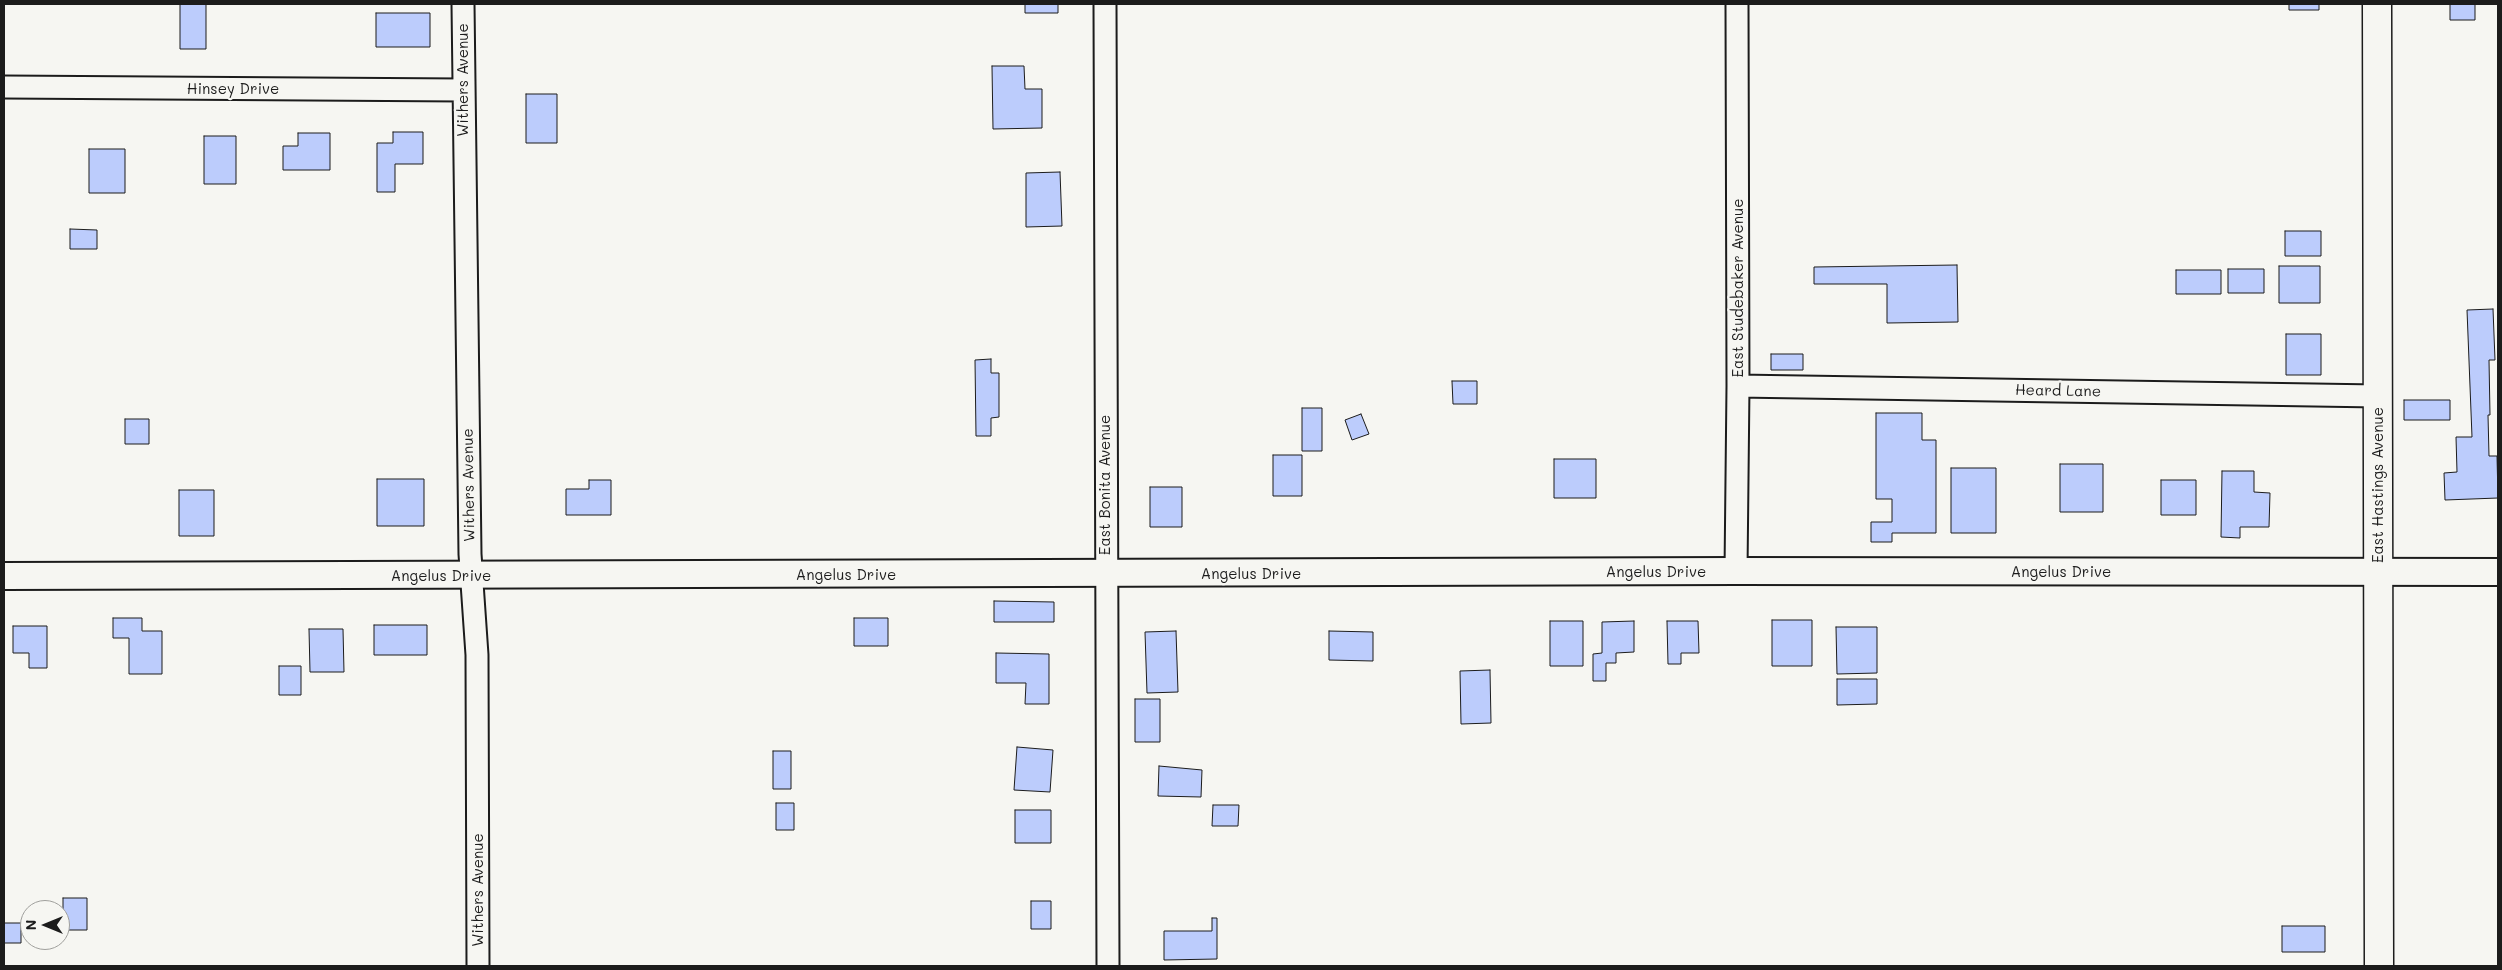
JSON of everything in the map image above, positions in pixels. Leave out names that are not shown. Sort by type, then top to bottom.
[{"type":"main road","name":"East Hastings Avenue","points":[[2377,4],[2379,966]]},
{"type":"street","name":"Withers Avenue","points":[[463,4],[462,90],[472,576],[478,654],[478,966]]},
{"type":"street","name":"East Bonita Avenue","points":[[1106,4],[1105,575],[1108,966]]},
{"type":"street","name":"East Studebaker Avenue","points":[[1736,572],[1738,386],[1737,4]]},
{"type":"street","name":"Hinsey Drive","points":[[4,87],[462,90]]},
{"type":"street","name":"Heard Lane","points":[[1738,386],[2378,396]]},
{"type":"street","name":"Angelus Drive","points":[[4,576],[2498,572]]},
{"type":"building","points":[[180,4],[206,4],[206,49],[180,49]]},
{"type":"building","points":[[1025,4],[1058,4],[1058,13],[1025,13]]},
{"type":"building","points":[[2289,4],[2319,4],[2319,10],[2289,10]]},
{"type":"building","points":[[2450,4],[2475,4],[2475,20],[2450,20]]},
{"type":"building","points":[[376,13],[430,13],[430,47],[376,47]]},
{"type":"building","points":[[992,66],[1024,66],[1025,89],[1042,89],[1042,128],[993,129]]},
{"type":"building","points":[[526,94],[557,94],[557,143],[526,143]]},
{"type":"building","points":[[393,132],[423,132],[423,164],[395,164],[395,192],[377,192],[377,143],[393,143]]},
{"type":"building","points":[[298,133],[330,133],[330,170],[283,170],[283,146],[298,146]]},
{"type":"building","points":[[204,136],[236,136],[236,184],[204,184]]},
{"type":"building","points":[[89,149],[125,149],[125,193],[89,193]]},
{"type":"building","points":[[1060,172],[1062,226],[1026,227],[1026,173]]},
{"type":"building","points":[[70,229],[97,230],[97,249],[70,249]]},
{"type":"building","points":[[2285,231],[2321,231],[2321,256],[2285,256]]},
{"type":"building","points":[[1957,265],[1958,322],[1887,323],[1887,284],[1814,284],[1814,267]]},
{"type":"building","points":[[2279,266],[2320,266],[2320,303],[2279,303]]},
{"type":"building","points":[[2228,269],[2264,269],[2264,293],[2228,293]]},
{"type":"building","points":[[2176,270],[2221,270],[2221,294],[2176,294]]},
{"type":"building","points":[[2493,309],[2495,360],[2489,360],[2489,456],[2497,456],[2498,498],[2445,500],[2444,473],[2457,472],[2456,437],[2472,437],[2467,310]]},
{"type":"building","points":[[2286,334],[2321,334],[2321,375],[2286,375]]},
{"type":"building","points":[[1771,354],[1803,354],[1803,370],[1771,370]]},
{"type":"building","points":[[991,359],[991,373],[999,373],[999,417],[991,418],[991,436],[976,436],[975,360]]},
{"type":"building","points":[[1452,381],[1477,381],[1477,404],[1453,404]]},
{"type":"building","points":[[2404,400],[2450,400],[2450,420],[2404,420]]},
{"type":"building","points":[[1302,408],[1322,408],[1322,451],[1302,451]]},
{"type":"building","points":[[1876,413],[1922,413],[1922,440],[1936,440],[1936,533],[1892,533],[1892,542],[1871,542],[1871,522],[1892,522],[1892,499],[1876,499]]},
{"type":"building","points":[[1361,414],[1369,434],[1352,440],[1345,420]]},
{"type":"building","points":[[125,419],[149,419],[149,444],[125,444]]},
{"type":"building","points":[[1273,455],[1302,455],[1302,496],[1273,496]]},
{"type":"building","points":[[1554,459],[1596,459],[1596,498],[1554,498]]},
{"type":"building","points":[[2060,464],[2103,464],[2103,512],[2060,512]]},
{"type":"building","points":[[1951,468],[1996,468],[1996,533],[1951,533]]},
{"type":"building","points":[[2222,471],[2254,471],[2254,492],[2270,493],[2269,527],[2240,527],[2240,538],[2221,537]]},
{"type":"building","points":[[377,479],[424,479],[424,526],[377,526]]},
{"type":"building","points":[[589,480],[611,480],[611,515],[566,515],[566,489],[589,489]]},
{"type":"building","points":[[2161,480],[2196,480],[2196,515],[2161,515]]},
{"type":"building","points":[[1150,487],[1182,487],[1182,527],[1150,527]]},
{"type":"building","points":[[179,490],[214,490],[214,536],[179,536]]},
{"type":"building","points":[[994,601],[1054,602],[1054,622],[994,622]]},
{"type":"building","points":[[113,618],[142,618],[142,631],[162,631],[162,674],[129,674],[129,638],[113,638]]},
{"type":"building","points":[[854,618],[888,618],[888,646],[854,646]]},
{"type":"building","points":[[1772,620],[1812,620],[1812,666],[1772,666]]},
{"type":"building","points":[[1550,621],[1583,621],[1583,666],[1550,666]]},
{"type":"building","points":[[1634,621],[1634,652],[1616,653],[1616,663],[1606,663],[1606,681],[1593,681],[1593,654],[1602,653],[1602,622]]},
{"type":"building","points":[[1667,621],[1698,621],[1699,653],[1681,653],[1681,664],[1668,664]]},
{"type":"building","points":[[374,625],[427,625],[427,655],[374,655]]},
{"type":"building","points":[[13,626],[47,626],[47,668],[29,668],[29,653],[13,653]]},
{"type":"building","points":[[1836,627],[1877,627],[1877,673],[1837,674]]},
{"type":"building","points":[[309,629],[343,629],[344,672],[310,672]]},
{"type":"building","points":[[1176,631],[1178,692],[1147,693],[1145,632]]},
{"type":"building","points":[[1329,631],[1373,632],[1373,661],[1329,660]]},
{"type":"building","points":[[996,653],[1049,654],[1049,704],[1025,704],[1026,683],[996,683]]},
{"type":"building","points":[[279,666],[301,666],[301,695],[279,695]]},
{"type":"building","points":[[1490,670],[1491,723],[1461,724],[1460,671]]},
{"type":"building","points":[[1837,679],[1877,679],[1877,704],[1837,705]]},
{"type":"building","points":[[1135,699],[1160,699],[1160,742],[1135,742]]},
{"type":"building","points":[[1017,747],[1053,750],[1050,792],[1014,790]]},
{"type":"building","points":[[773,751],[791,751],[791,789],[773,789]]},
{"type":"building","points":[[1159,766],[1202,770],[1201,797],[1158,796]]},
{"type":"building","points":[[776,803],[794,803],[794,830],[776,830]]},
{"type":"building","points":[[1213,805],[1239,805],[1238,826],[1212,826]]},
{"type":"building","points":[[1015,810],[1051,810],[1051,843],[1015,843]]},
{"type":"building","points":[[63,898],[87,898],[87,930],[70,930],[70,900],[63,900]]},
{"type":"building","points":[[1031,901],[1051,901],[1051,929],[1031,929]]},
{"type":"building","points":[[1212,918],[1217,918],[1217,959],[1164,960],[1164,931],[1212,931]]},
{"type":"building","points":[[4,923],[20,923],[20,943],[4,943]]},
{"type":"building","points":[[2282,926],[2325,926],[2325,952],[2282,952]]}]
